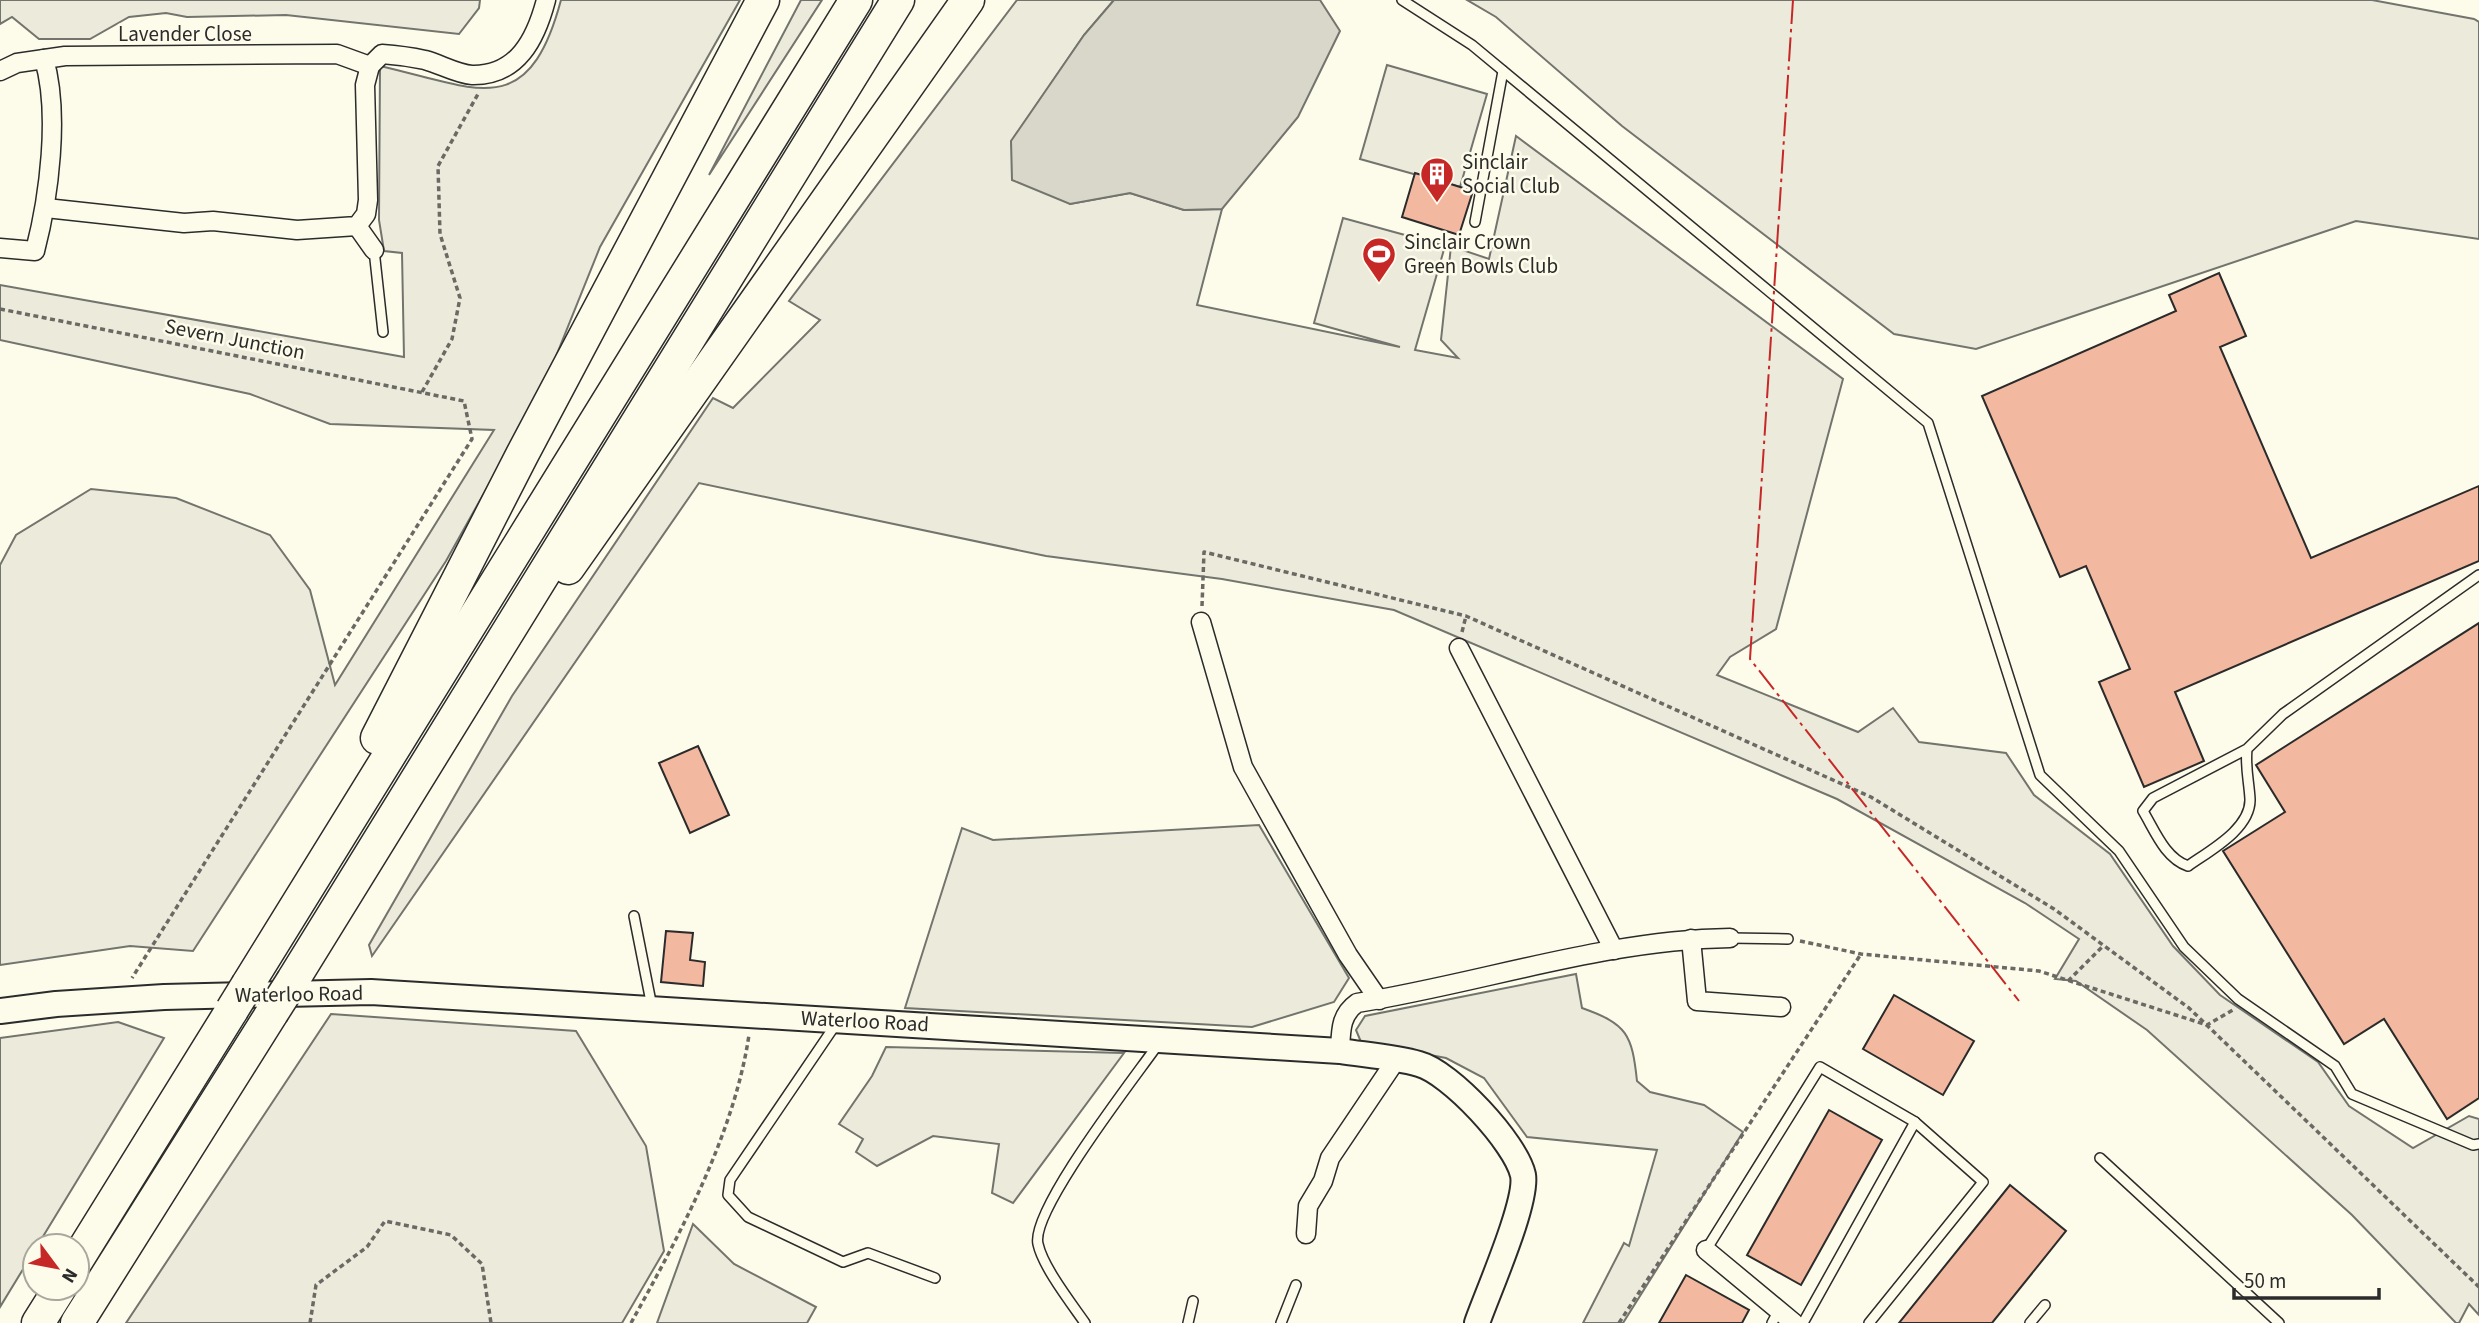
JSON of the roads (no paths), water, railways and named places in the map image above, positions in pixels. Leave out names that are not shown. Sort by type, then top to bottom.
[{"type":"highway","points":[[246,987],[522,455],[764,0]]},
{"type":"highway","points":[[91,1237],[856,0]]},
{"type":"highway","points":[[76,1323],[293,980],[898,0]]},
{"type":"highway","points":[[397,811],[968,0]]},
{"type":"highway","points":[[38,1323],[51,1302]]},
{"type":"street","points":[[46,208],[184,223],[213,221],[297,230],[357,226],[366,214],[368,200],[365,85],[369,65],[382,54],[425,60],[470,75],[490,74],[504,68],[522,54],[538,32],[546,0]]},
{"type":"street","name":"Lavender Close","points":[[0,71],[17,63],[65,55],[274,57],[337,54],[369,65]]},
{"type":"street","points":[[0,248],[34,251],[46,208],[52,86],[44,60]]},
{"type":"street","points":[[357,226],[374,250]]},
{"type":"street","points":[[1201,622],[1243,767],[1348,955],[1379,1000]]},
{"type":"street","points":[[1459,648],[1572,862],[1614,950]]},
{"type":"street","points":[[1340,1051],[1347,1010],[1357,1003],[1614,950],[1691,939],[1730,938]]},
{"type":"street","points":[[1691,939],[1697,1001],[1781,1007]]},
{"type":"street","name":"Waterloo Road","points":[[0,1011],[119,1000],[371,992],[1340,1051],[1422,1064],[1473,1100],[1507,1146],[1523,1175],[1518,1206],[1477,1323]]},
{"type":"street","points":[[1306,1234],[1307,1206],[1323,1181],[1331,1158],[1396,1060]]},
{"type":"street","points":[[1706,1250],[1775,1317],[1794,1323]]},
{"type":"lane","points":[[1402,0],[1472,45],[1928,423],[2040,775],[2119,852],[2184,947],[2244,1003],[2334,1066],[2352,1094],[2473,1145],[2479,1144]]},
{"type":"lane","points":[[1475,222],[1503,71]]},
{"type":"lane","points":[[374,250],[383,332]]},
{"type":"lane","points":[[2247,749],[2245,771],[2250,802],[2243,821],[2225,839],[2188,866],[2177,862],[2143,811],[2153,798],[2247,749],[2283,714],[2479,575]]},
{"type":"lane","points":[[634,916],[652,1009]]},
{"type":"lane","points":[[1730,938],[1788,939]]},
{"type":"lane","points":[[839,1020],[730,1180],[728,1195],[748,1217],[843,1262],[868,1252],[935,1278]]},
{"type":"lane","points":[[1085,1323],[1037,1244],[1041,1220],[1070,1169],[1162,1039]]},
{"type":"lane","points":[[1706,1250],[1820,1068],[1914,1122],[1983,1182],[1869,1323]]},
{"type":"lane","points":[[1803,1323],[1914,1122]]},
{"type":"lane","points":[[2100,1158],[2279,1323]]},
{"type":"lane","points":[[1282,1323],[1296,1285]]},
{"type":"lane","points":[[1188,1323],[1193,1301]]},
{"type":"lane","points":[[2030,1323],[2045,1305]]},
{"type":"place","name":"Sinclair Social Club","points":[[1437,204]]},
{"type":"place","name":"Sinclair Crown Green Bowls Club","points":[[1379,284]]}]
